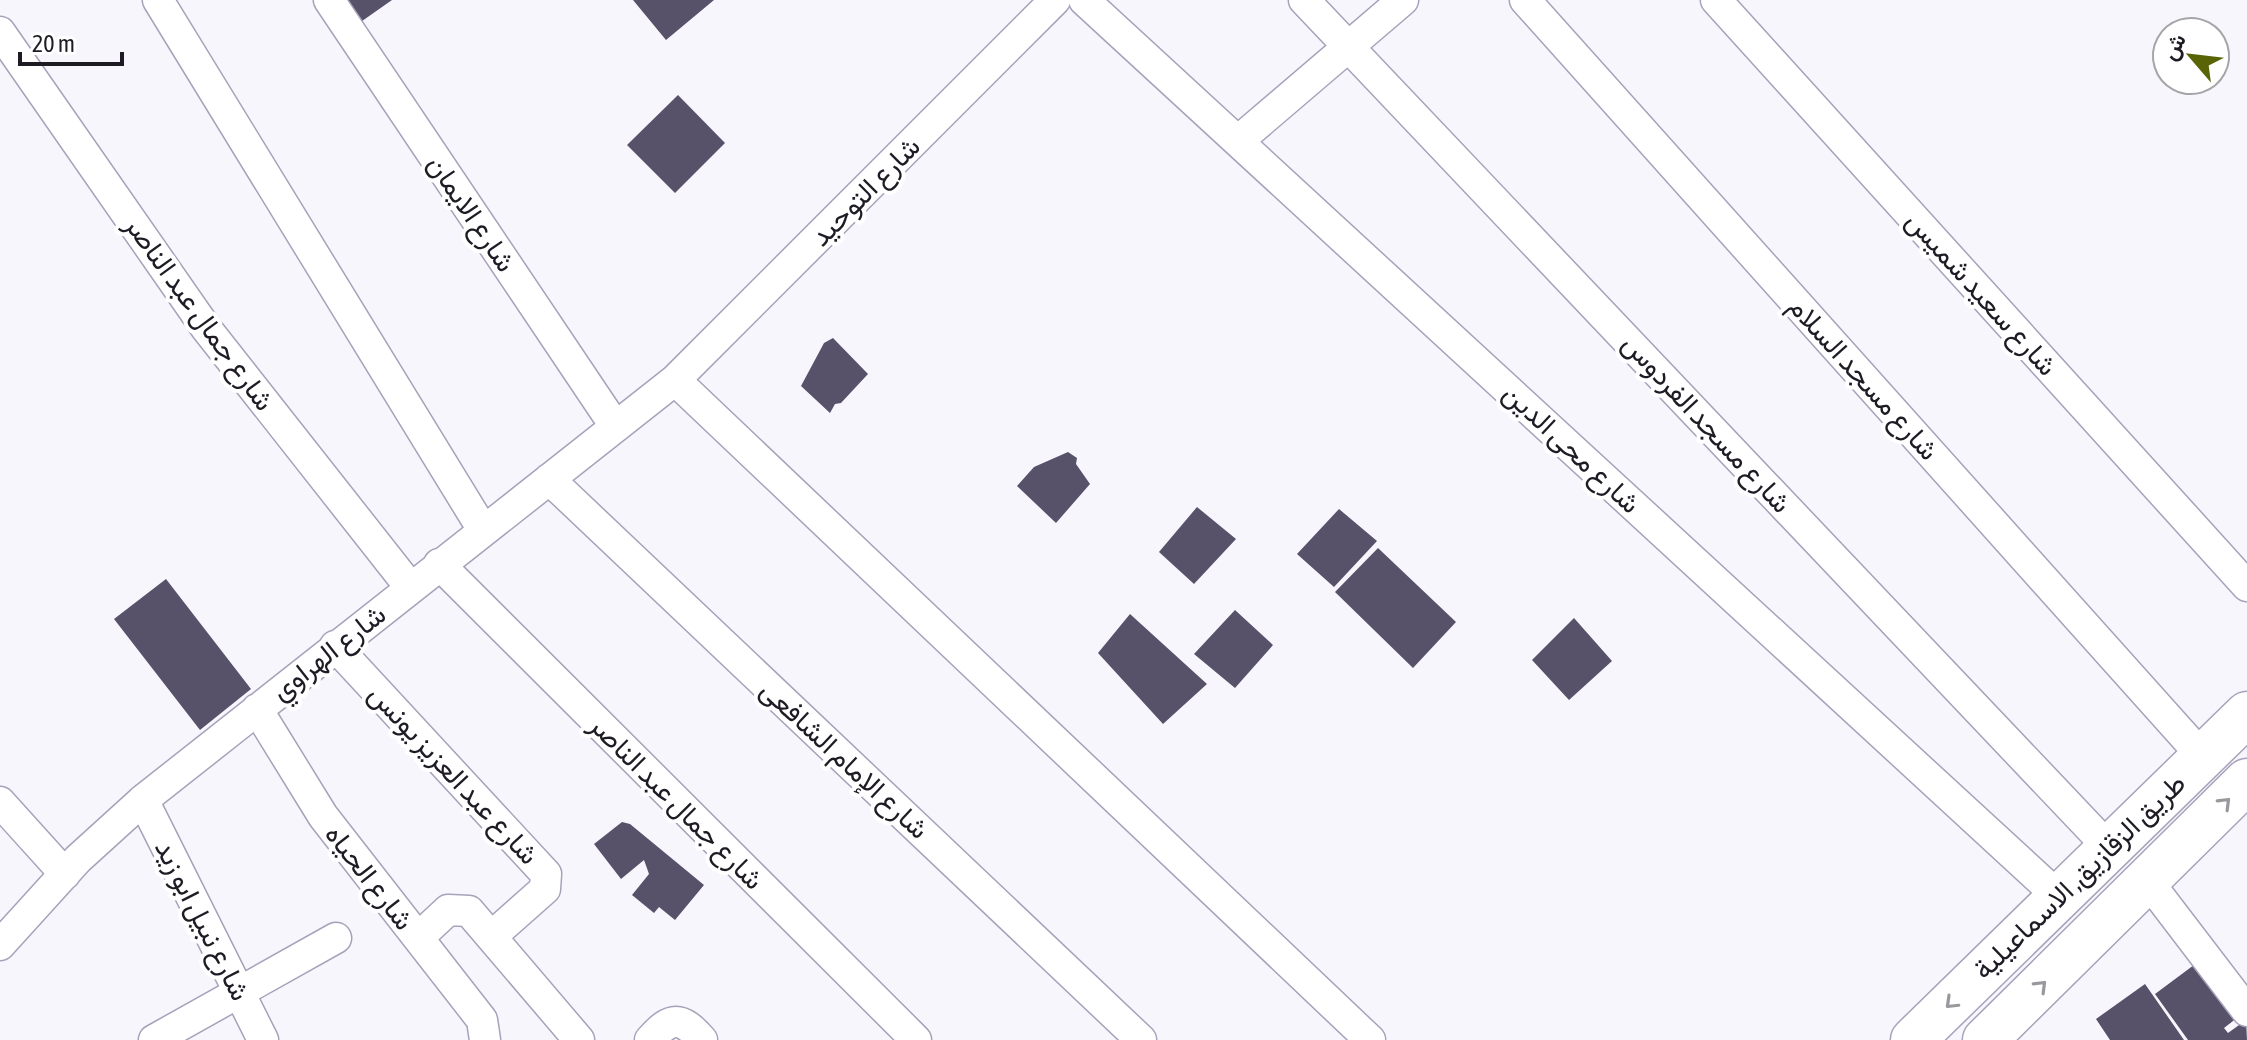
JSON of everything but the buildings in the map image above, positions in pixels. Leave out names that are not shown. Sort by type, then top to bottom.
[{"type":"highway","name":"طريق الزقازيق, الاسماعيلية","points":[[1913,1040],[2247,714]]},
{"type":"highway","name":"طريق الزقازيق, الاسماعيلية","points":[[1997,1036],[2247,781]]},
{"type":"street","points":[[158,0],[483,530]]},
{"type":"street","name":"شارع الايمان","points":[[329,0],[615,426]]},
{"type":"street","name":"شارع التوحيد","points":[[675,380],[1055,0]]},
{"type":"street","name":"شارع محى الدين","points":[[1084,0],[2059,897]]},
{"type":"street","name":"شارع مسجد الفردوس","points":[[1304,0],[2109,848]]},
{"type":"street","points":[[1238,141],[1403,0]]},
{"type":"street","name":"شارع مسجد السلام","points":[[1525,0],[2202,756]]},
{"type":"street","name":"شارع سعيد شميس","points":[[1716,0],[2247,586]]},
{"type":"street","name":"شارع جمال عبد الناصر","points":[[0,32],[206,328],[410,587]]},
{"type":"street","points":[[675,380],[1370,1040]]},
{"type":"street","name":"شارع الهراوي","points":[[0,945],[65,874],[143,800],[675,380]]},
{"type":"street","name":"شارع الإمام الشافعى","points":[[549,479],[1141,1040]]},
{"type":"street","name":"شارع جمال عبد الناصر","points":[[439,564],[916,1040]]},
{"type":"street","name":"شارع عبد العزيز يونس","points":[[335,646],[546,874],[545,889],[492,936]]},
{"type":"street","name":"شارع الحياه","points":[[257,709],[323,816],[482,1020],[485,1040]]},
{"type":"street","name":"شارع نبيل ابو زيد","points":[[143,800],[263,1040]]},
{"type":"street","points":[[0,802],[65,874]]},
{"type":"street","points":[[2147,880],[2247,1011]]},
{"type":"street","points":[[418,938],[448,910],[469,911],[579,1040]]},
{"type":"street","points":[[154,1040],[336,938]]},
{"type":"street","points":[[650,1040],[663,1026],[676,1021],[690,1026],[702,1040]]}]
